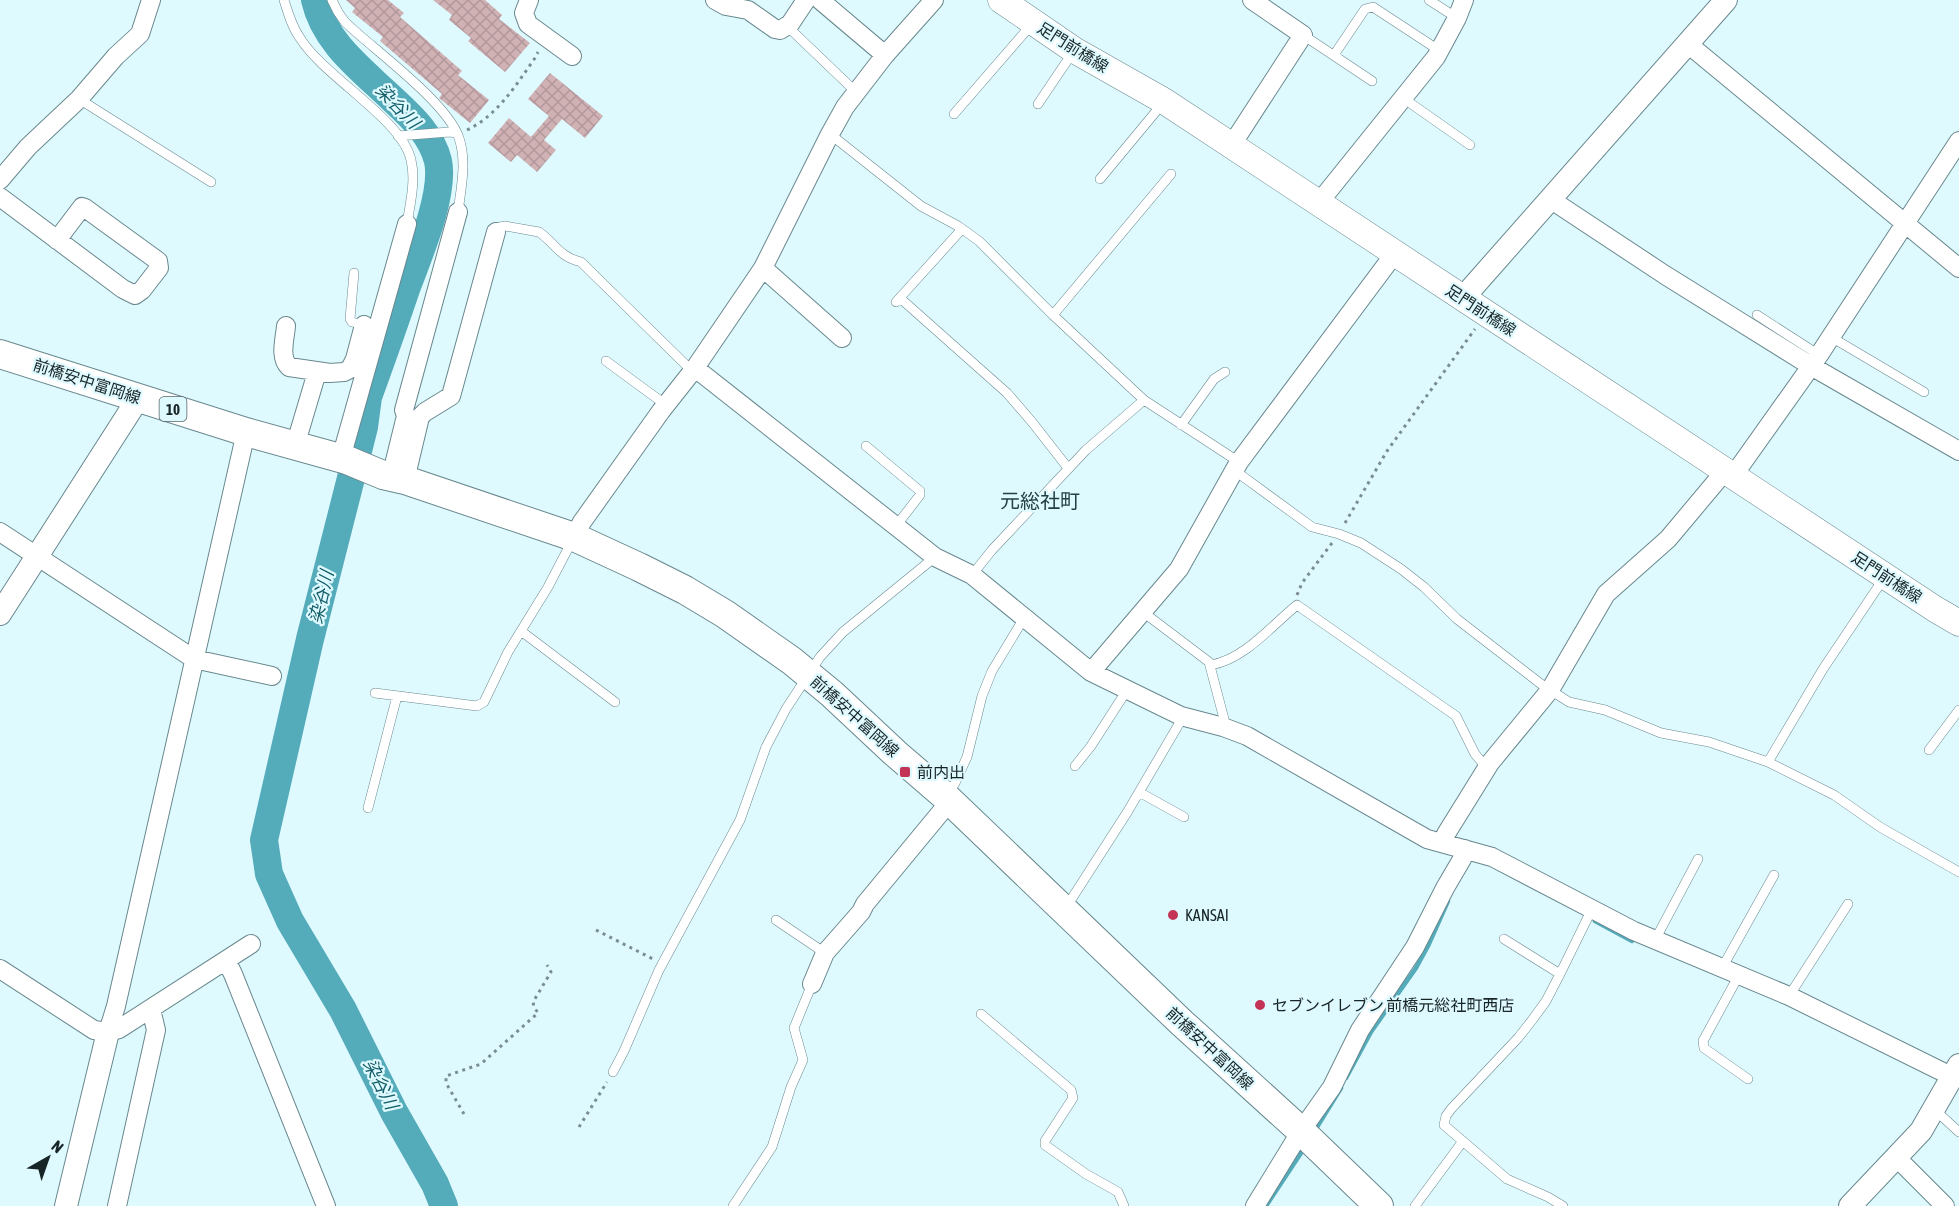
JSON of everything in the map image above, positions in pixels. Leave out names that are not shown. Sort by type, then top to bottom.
[{"type":"main road","name":"足門前橋線","points":[[1005,1],[1074,50],[1164,101],[1959,623]]},
{"type":"main road","name":"前橋安中富岡線","points":[[0,354],[246,432],[344,459]]},
{"type":"main road","name":"10","points":[[344,459],[393,477]]},
{"type":"main road","name":"前橋安中富岡線","points":[[393,477],[574,537],[702,600],[769,644],[810,675],[948,800],[1378,1206]]},
{"type":"street","points":[[0,180],[28,147],[79,99],[116,56],[140,34],[151,0]]},
{"type":"street","points":[[529,0],[524,9],[526,21],[572,56]]},
{"type":"street","points":[[715,0],[726,6],[748,10],[780,30],[787,26],[806,0]]},
{"type":"street","points":[[820,0],[885,55]]},
{"type":"street","points":[[574,537],[582,522],[695,368],[763,268],[830,134],[856,92],[885,55],[934,0]]},
{"type":"street","points":[[1231,146],[1303,35],[1252,0]]},
{"type":"street","points":[[1321,204],[1325,195],[1440,51],[1464,0]]},
{"type":"street","points":[[1463,298],[1726,0]]},
{"type":"street","points":[[1688,44],[1904,225],[1959,268]]},
{"type":"street","points":[[1443,843],[1446,834],[1486,767],[1550,690],[1606,594],[1668,539],[1729,473],[1815,361],[1959,141]]},
{"type":"street","points":[[0,197],[57,240],[132,294],[135,295],[142,290],[159,268],[158,261],[82,207],[57,240]]},
{"type":"street","points":[[1550,199],[1665,275],[1815,361],[1959,451]]},
{"type":"street","points":[[393,477],[406,417],[404,410],[458,212]]},
{"type":"street","points":[[344,459],[406,224]]},
{"type":"street","points":[[393,477],[420,417],[451,396],[496,232]]},
{"type":"street","points":[[1090,672],[1179,569],[1237,466],[1395,253]]},
{"type":"street","points":[[763,268],[842,338]]},
{"type":"street","points":[[286,326],[284,360],[286,365],[317,372],[338,373],[350,369],[364,325]]},
{"type":"street","points":[[695,368],[935,557],[972,575],[1090,672],[1183,717],[1223,727],[1261,743],[1427,839],[1492,857],[1655,940],[1789,996],[1956,1071],[1917,1137],[1850,1206]]},
{"type":"street","points":[[295,446],[317,372]]},
{"type":"street","points":[[0,614],[137,397]]},
{"type":"street","points":[[66,1206],[116,1006],[246,432]]},
{"type":"street","points":[[0,532],[194,659],[272,676]]},
{"type":"street","points":[[812,984],[825,953],[861,912],[948,800]]},
{"type":"street","points":[[1255,1206],[1301,1131],[1332,1087],[1360,1030],[1415,946],[1462,859],[1465,849]]},
{"type":"street","points":[[0,969],[94,1030],[108,1032],[119,1029],[251,944]]},
{"type":"street","points":[[226,960],[326,1206]]},
{"type":"street","points":[[117,1206],[156,1030],[151,1009]]},
{"type":"street","points":[[1897,1158],[1945,1206]]},
{"type":"lane","points":[[284,0],[288,16],[301,41],[327,69],[400,135],[409,153],[413,172],[406,224]]},
{"type":"lane","points":[[332,0],[345,22],[439,108],[462,154],[463,168],[458,212]]},
{"type":"lane","points":[[1429,0],[1457,18]]},
{"type":"lane","points":[[1334,55],[1368,7],[1372,7],[1440,51]]},
{"type":"lane","points":[[954,114],[1034,22]]},
{"type":"lane","points":[[787,26],[856,92]]},
{"type":"lane","points":[[1303,35],[1372,81]]},
{"type":"lane","points":[[1038,104],[1074,50]]},
{"type":"lane","points":[[1404,98],[1470,146]]},
{"type":"lane","points":[[79,99],[211,182]]},
{"type":"lane","points":[[1100,179],[1164,101]]},
{"type":"lane","points":[[400,135],[453,133]]},
{"type":"lane","points":[[830,134],[921,206],[979,241],[1053,315],[1144,400],[1237,466],[1312,526],[1339,534],[1374,551],[1401,569],[1424,587],[1457,619],[1550,690],[1569,702],[1605,710],[1661,733],[1709,742],[1768,762],[1834,795],[1880,827],[1959,872]]},
{"type":"lane","points":[[1053,315],[1171,174]]},
{"type":"lane","points":[[496,232],[500,227],[505,226],[543,234],[561,254],[581,262],[687,366],[695,368]]},
{"type":"lane","points":[[962,229],[898,300],[1007,393],[1068,468]]},
{"type":"lane","points":[[354,273],[350,319],[352,322],[364,325]]},
{"type":"lane","points":[[1757,315],[1815,361]]},
{"type":"lane","points":[[1831,337],[1924,392]]},
{"type":"lane","points":[[606,361],[666,405]]},
{"type":"lane","points":[[1181,425],[1214,379],[1225,372]]},
{"type":"lane","points":[[972,575],[992,550],[1068,468],[1144,400]]},
{"type":"lane","points":[[866,446],[920,491],[920,495],[896,526]]},
{"type":"lane","points":[[375,693],[481,705],[508,651],[548,587],[574,537]]},
{"type":"lane","points":[[613,1072],[663,963],[740,820],[766,747],[786,709],[820,657],[843,632],[935,557]]},
{"type":"lane","points":[[1768,762],[1823,669],[1885,576]]},
{"type":"lane","points":[[1211,665],[1218,664],[1256,643],[1297,605],[1456,716],[1474,754],[1486,767]]},
{"type":"lane","points":[[1143,612],[1209,662],[1224,719],[1223,727]]},
{"type":"lane","points":[[948,800],[967,757],[982,696],[992,671],[1024,618]]},
{"type":"lane","points":[[521,631],[615,702]]},
{"type":"lane","points":[[1075,766],[1091,746],[1127,690]]},
{"type":"lane","points":[[368,808],[397,696]]},
{"type":"lane","points":[[1929,750],[1959,710]]},
{"type":"lane","points":[[1065,909],[1183,717]]},
{"type":"lane","points":[[1139,792],[1184,817]]},
{"type":"lane","points":[[1655,940],[1698,859]]},
{"type":"lane","points":[[1748,1079],[1704,1048],[1703,1041],[1730,971],[1773,875]]},
{"type":"lane","points":[[1789,996],[1848,904]]},
{"type":"lane","points":[[1563,1206],[1507,1179],[1444,1125],[1446,1116],[1529,1025],[1546,1001],[1592,909]]},
{"type":"lane","points":[[776,920],[825,953]]},
{"type":"lane","points":[[1504,939],[1560,974]]},
{"type":"lane","points":[[733,1206],[767,1155],[776,1136],[791,1087],[803,1060],[794,1028],[812,984]]},
{"type":"lane","points":[[981,1014],[1071,1090],[1073,1098],[1045,1141],[1045,1145],[1086,1174],[1118,1192],[1122,1196],[1124,1206]]},
{"type":"lane","points":[[1935,1110],[1959,1132]]},
{"type":"lane","points":[[1415,1206],[1463,1141]]},
{"type":"path","points":[[453,133],[480,124],[501,105],[535,58],[545,37]]},
{"type":"path","points":[[1297,605],[1297,591],[1339,534],[1387,450],[1486,313]]},
{"type":"path","points":[[596,930],[663,963]]},
{"type":"path","points":[[464,1114],[446,1083],[446,1076],[482,1064],[538,1013],[534,1002],[551,972],[547,965]]},
{"type":"path","points":[[579,1127],[613,1072]]},
{"type":"building","points":[[346,0],[388,0],[404,13],[400,17],[462,71],[458,75],[489,100],[470,123],[439,98],[442,94],[380,41],[383,37],[352,12],[355,8]]},
{"type":"building","points":[[433,0],[485,0],[502,15],[499,19],[530,43],[505,72],[468,41],[471,38],[449,20],[452,15]]},
{"type":"building","points":[[550,73],[603,116],[585,138],[562,119],[544,140],[556,150],[537,172],[517,155],[511,162],[488,143],[509,118],[531,137],[549,116],[528,99]]},
{"type":"waterway","name":"染谷川","points":[[315,0],[326,28],[343,51],[424,132],[435,151],[439,175],[438,190],[429,225],[368,397],[364,427],[310,639],[264,840],[269,874],[290,921],[343,1010],[394,1112],[435,1184],[444,1206]]},
{"type":"waterway","points":[[1346,1078],[1371,1032],[1416,968],[1448,901]]},
{"type":"waterway","points":[[1595,921],[1632,941]]},
{"type":"waterway","points":[[1314,1132],[1341,1088]]},
{"type":"waterway","points":[[1266,1206],[1305,1147]]},
{"type":"place","name":"前内出","points":[[905,772]]},
{"type":"place","name":"KANSAI","points":[[1173,915]]},
{"type":"place","name":"セブンイレブン 前橋元総社町西店","points":[[1260,1005]]},
{"type":"district","name":"元総社町","points":[[1040,500]]}]
